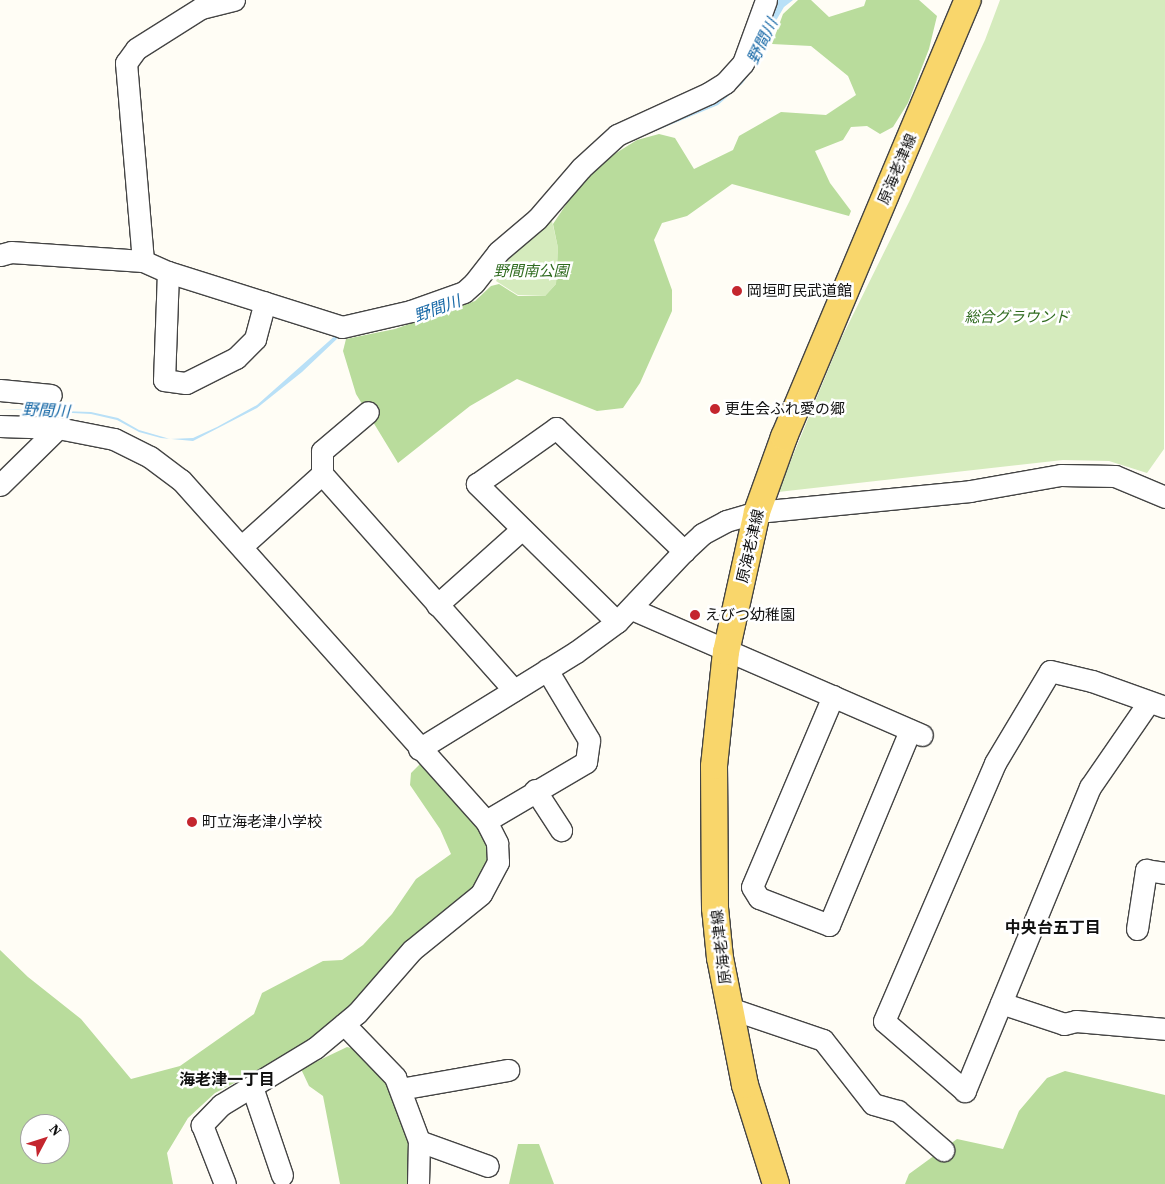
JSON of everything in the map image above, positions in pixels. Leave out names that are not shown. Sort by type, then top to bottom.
[{"type":"main road","name":"原海老津線","points":[[776,1184],[748,1093],[729,1008],[716,908],[712,832],[714,766],[726,652],[757,512],[784,437],[968,0]]},
{"type":"street","points":[[143,261],[126,63],[136,49],[201,8],[225,5],[234,0]]},
{"type":"street","points":[[0,255],[11,252],[143,261],[168,272],[342,327],[411,311],[464,292],[498,252],[537,219],[581,168],[618,135],[709,93],[738,70],[766,0]]},
{"type":"street","points":[[168,272],[164,380],[186,384],[236,358],[254,339],[264,302]]},
{"type":"street","points":[[0,390],[51,395]]},
{"type":"street","points":[[368,412],[322,451],[322,474],[514,690]]},
{"type":"street","points":[[0,426],[58,428],[114,439],[150,458],[181,480],[242,546],[419,749],[486,821],[497,843],[498,862],[481,894],[412,950],[344,1024],[315,1048],[222,1105],[202,1125],[225,1184]]},
{"type":"street","points":[[0,485],[58,428]]},
{"type":"street","points":[[684,551],[556,428],[477,484],[522,529],[625,616],[726,652],[833,696],[916,732],[829,925],[759,898],[752,887],[833,696]]},
{"type":"street","points":[[242,546],[322,474]]},
{"type":"street","points":[[419,749],[547,670],[625,616],[702,534],[726,521],[757,512],[970,491],[1061,475],[1115,476],[1165,497]]},
{"type":"street","points":[[437,605],[522,529]]},
{"type":"street","points":[[486,821],[535,790],[586,762],[589,740],[547,670]]},
{"type":"street","points":[[1050,671],[1092,682],[1156,705],[1090,787],[965,1090],[884,1021],[995,763],[1050,671]]},
{"type":"street","points":[[535,790],[561,830]]},
{"type":"street","points":[[1136,929],[1146,870],[1165,873]]},
{"type":"street","points":[[1001,1003],[1064,1024],[1076,1021],[1165,1030]]},
{"type":"street","points":[[729,1008],[823,1040],[873,1104],[898,1111],[943,1150]]},
{"type":"street","points":[[344,1024],[396,1077],[419,1141],[418,1184]]},
{"type":"street","points":[[400,1089],[508,1070]]},
{"type":"street","points":[[252,1087],[282,1175]]},
{"type":"street","points":[[419,1141],[488,1166]]},
{"type":"green space","points":[[798,0],[811,0],[829,17],[864,6],[866,0],[919,0],[937,16],[929,49],[908,103],[893,127],[880,134],[867,126],[851,127],[843,140],[815,151],[830,183],[851,211],[849,216],[732,184],[687,216],[662,223],[654,240],[672,290],[672,311],[640,383],[623,408],[597,411],[517,379],[470,406],[398,463],[356,394],[343,351],[346,339],[395,329],[475,301],[491,286],[499,284],[518,296],[545,296],[556,284],[558,248],[553,224],[579,185],[600,163],[637,140],[659,134],[675,138],[694,169],[733,150],[739,136],[781,112],[826,115],[856,95],[848,76],[811,46],[772,44],[783,14]]},
{"type":"green space","name":"総合グラウンド","points":[[1000,0],[1165,0],[1164,449],[1147,473],[1109,461],[1063,460],[778,492],[840,341],[910,200],[985,40]]},
{"type":"green space","name":"野間南公園","points":[[552,221],[558,248],[556,284],[545,296],[518,295],[496,281],[506,262],[519,247]]},
{"type":"green space","points":[[420,764],[443,783],[484,833],[488,857],[481,880],[344,1012],[302,1048],[215,1093],[188,1118],[167,1153],[173,1184],[0,1184],[0,950],[28,977],[81,1019],[131,1079],[180,1066],[254,1014],[262,993],[323,961],[342,960],[363,945],[392,914],[416,879],[451,854],[440,829],[410,785],[411,773]]},
{"type":"green space","points":[[347,1047],[360,1050],[391,1080],[413,1156],[409,1184],[340,1184],[323,1096],[309,1086],[301,1069]]},
{"type":"green space","points":[[1065,1071],[1165,1095],[1165,1184],[905,1184],[909,1174],[957,1139],[1003,1149],[1019,1111],[1047,1078]]},
{"type":"green space","points":[[518,1144],[539,1144],[554,1184],[509,1184]]},
{"type":"water","name":"野間川","points":[[778,0],[793,0],[784,7],[760,48],[751,72],[742,84],[718,105],[629,142],[598,161],[552,219],[512,252],[478,296],[339,337],[302,372],[257,408],[193,441],[171,439],[193,438],[257,405],[337,334],[489,277],[599,154],[711,101]]},
{"type":"water","points":[[0,409],[91,412],[118,418],[139,430],[169,439],[139,432],[117,420],[91,414]]},
{"type":"place","name":"岡垣町民武道館","points":[[737,291]]},
{"type":"place","name":"更生会ふれ愛の郷","points":[[715,409]]},
{"type":"place","name":"えびつ幼稚園","points":[[695,615]]},
{"type":"place","name":"町立海老津小学校","points":[[192,822]]},
{"type":"district","name":"中央台五丁目","points":[[1053,927]]},
{"type":"district","name":"海老津一丁目","points":[[227,1079]]}]
